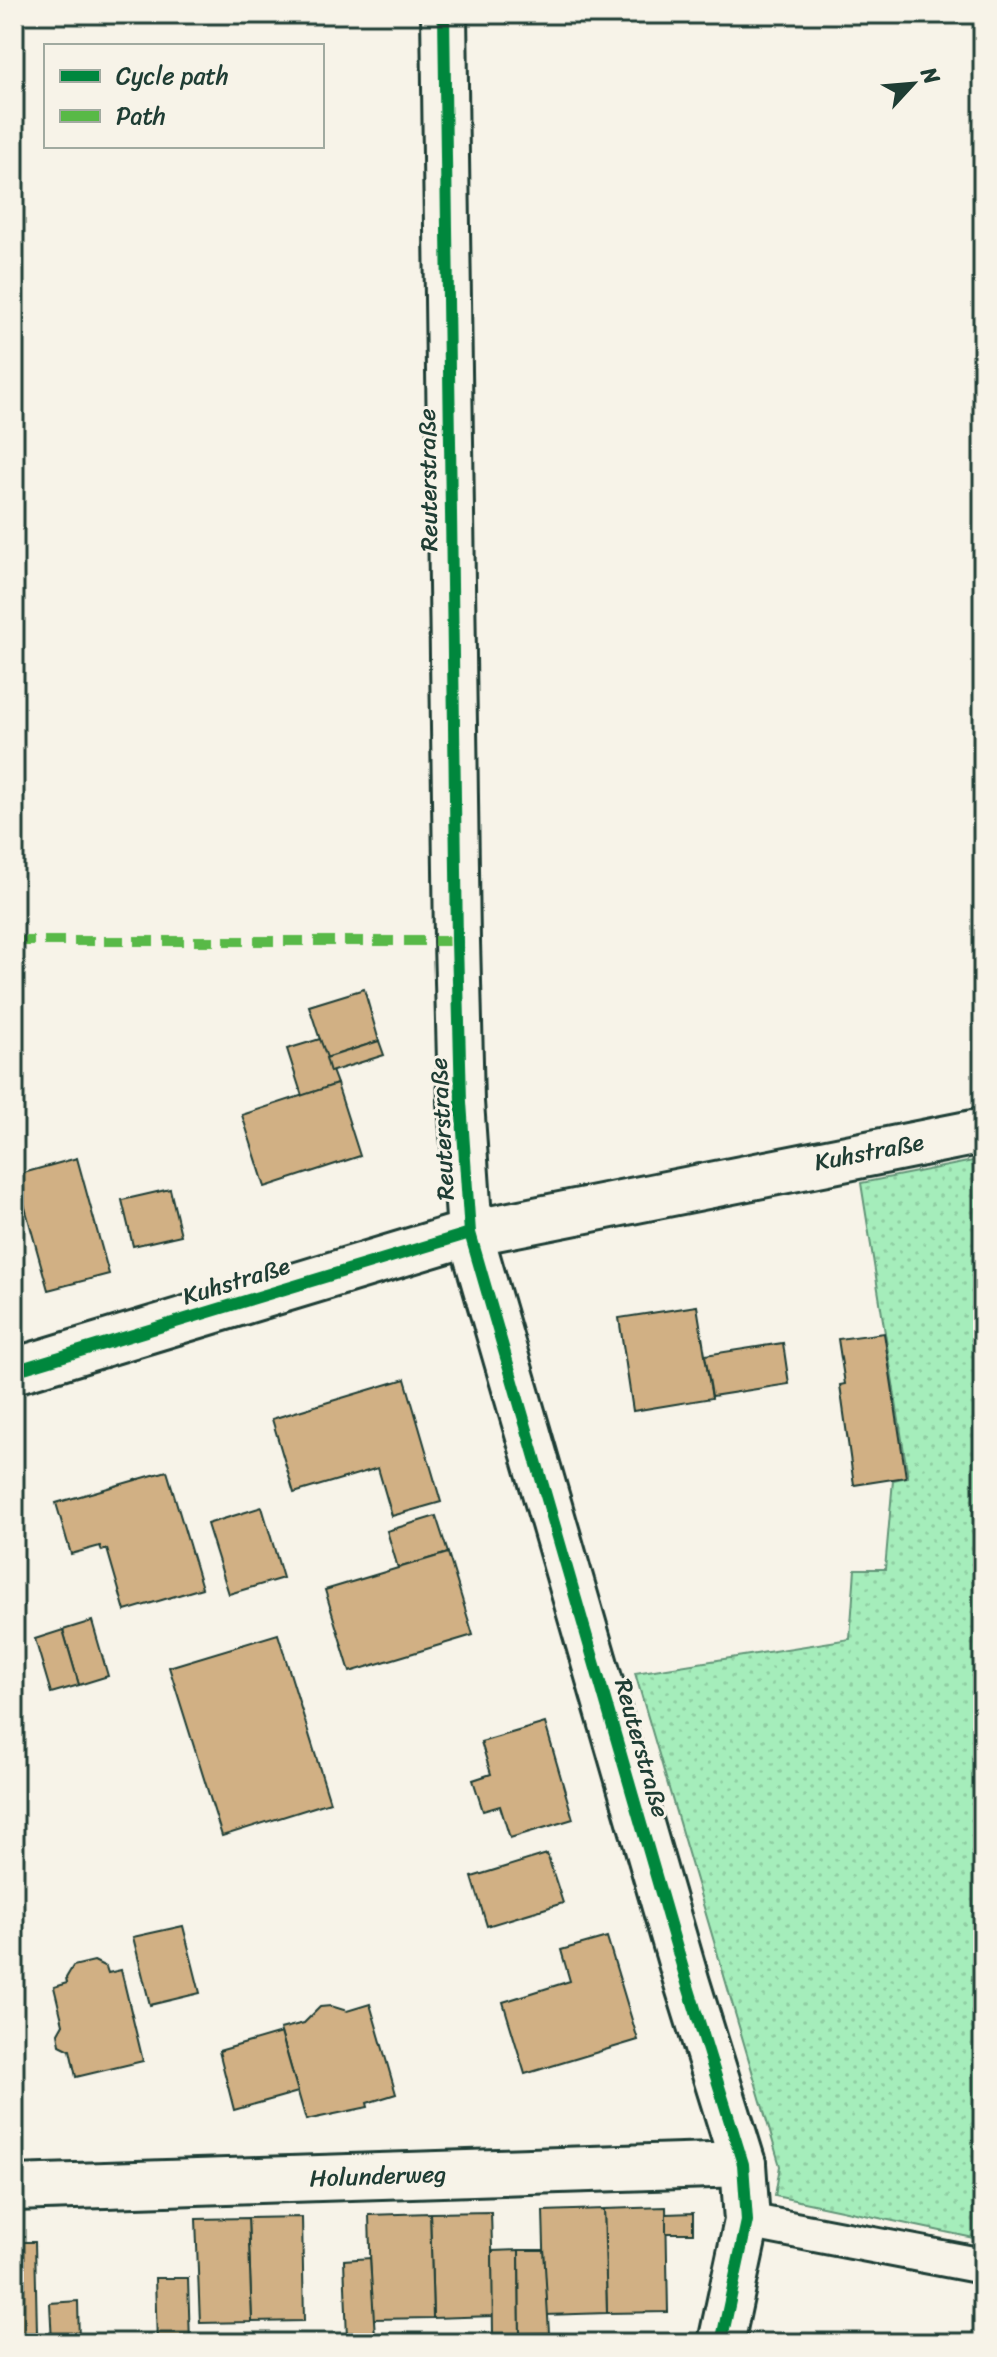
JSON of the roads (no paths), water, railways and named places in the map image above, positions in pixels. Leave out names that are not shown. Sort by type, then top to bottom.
[{"type":"street","name":"Reuterstraße","points":[[444,14],[457,956],[461,1102],[470,1233],[682,1968],[743,2164],[747,2221],[721,2343]]},
{"type":"street","name":"Kuhstraße","points":[[14,1371],[470,1233],[983,1131]]},
{"type":"street","name":"Holunderweg","points":[[14,2188],[743,2164]]},
{"type":"lane","points":[[747,2221],[983,2266]]}]
